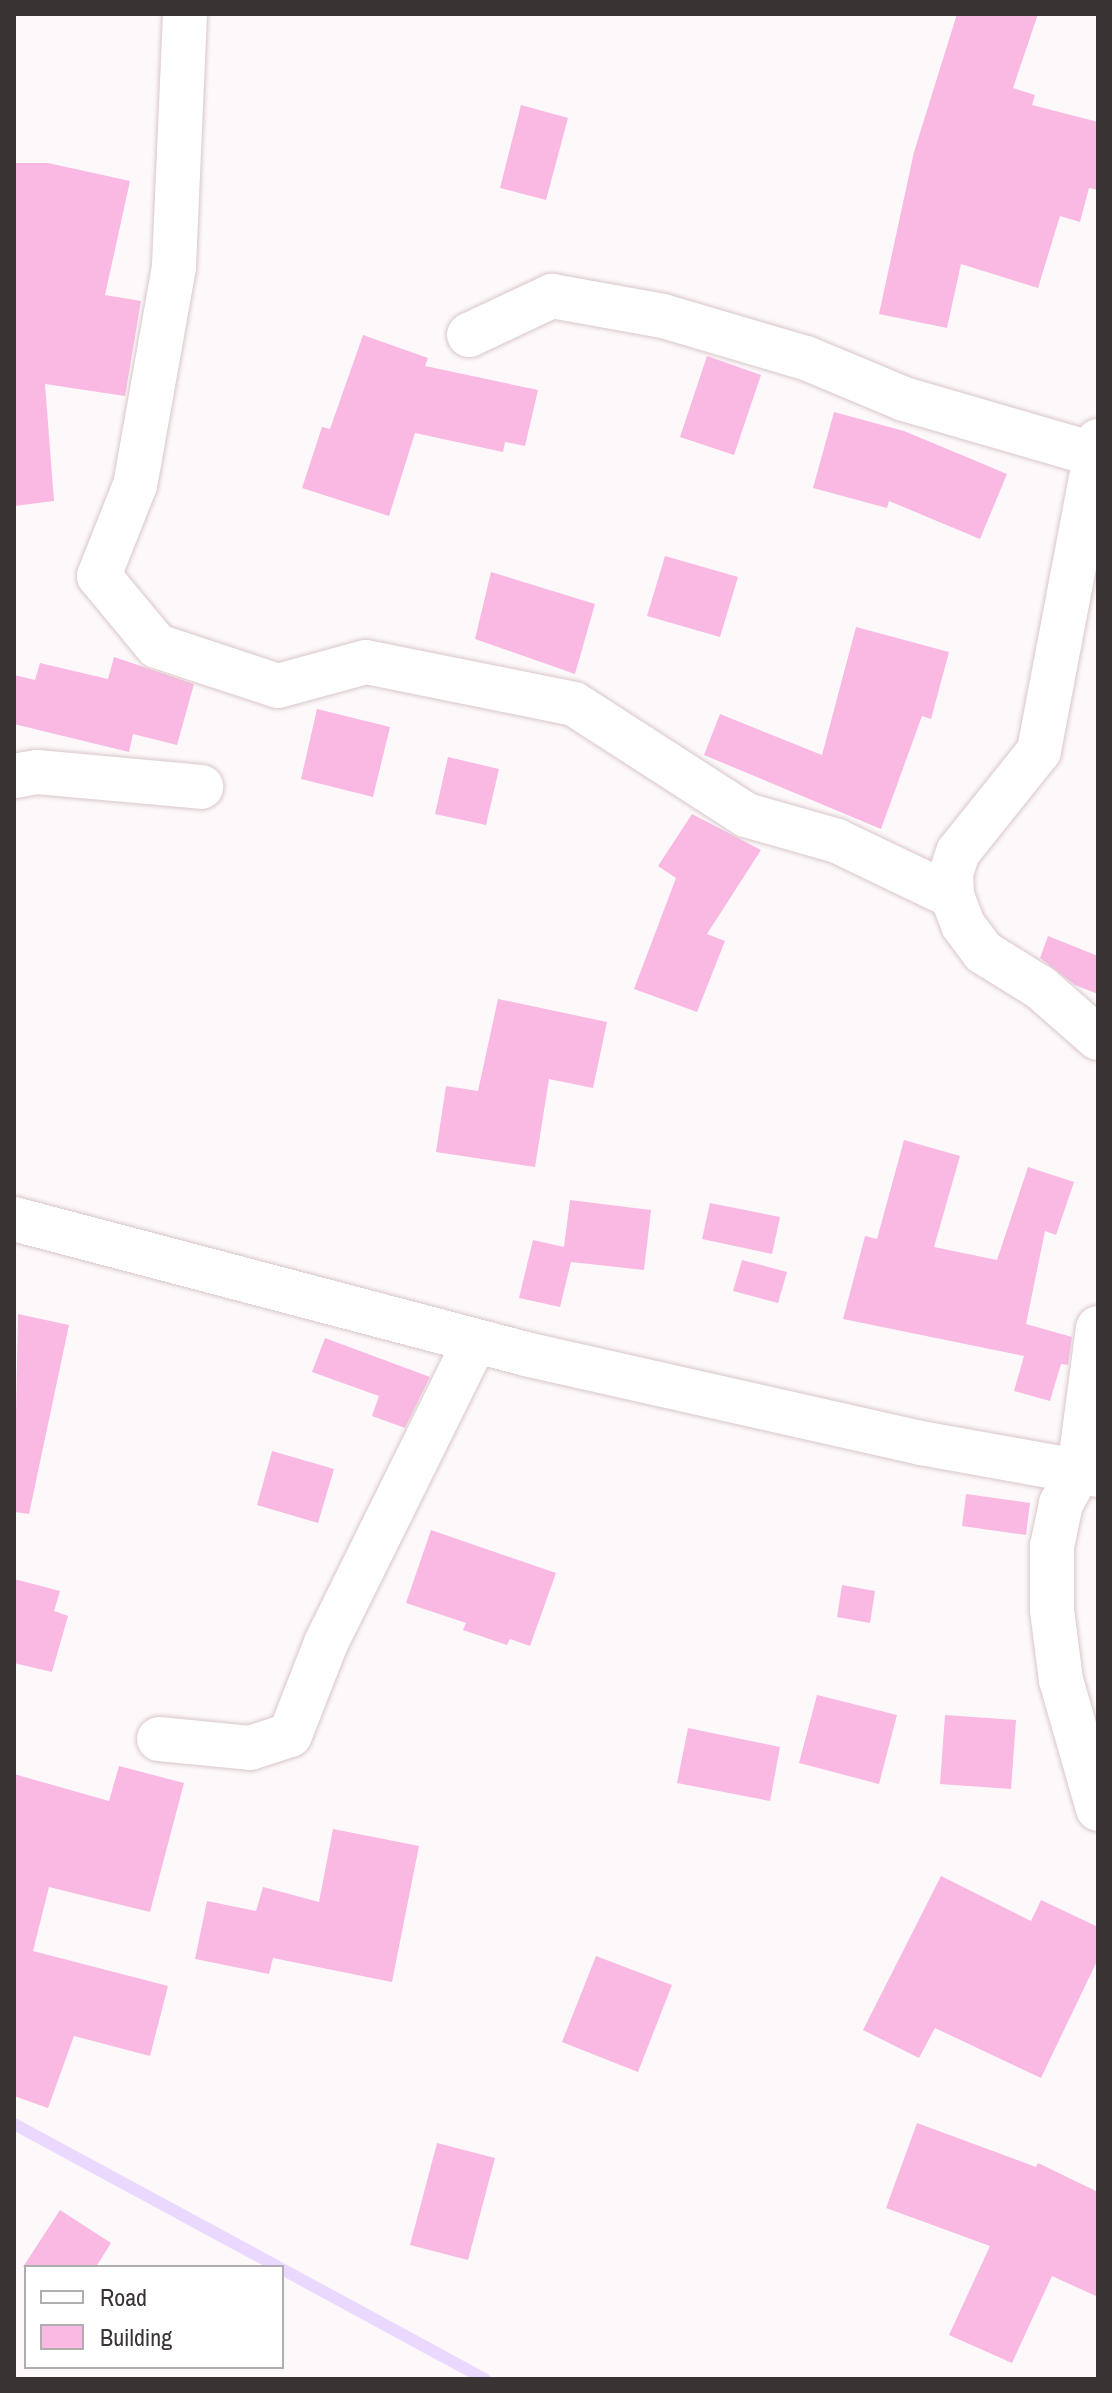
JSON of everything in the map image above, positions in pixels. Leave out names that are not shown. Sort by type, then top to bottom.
[{"type":"street","points":[[185,14],[174,267],[135,485],[99,576],[157,646],[278,686],[366,662],[574,704],[746,815],[837,841],[952,896]]},
{"type":"street","points":[[469,335],[552,296],[663,316],[806,358],[904,399],[1096,447],[1042,741],[1027,772],[958,852],[951,874],[952,896],[963,925],[983,952],[1041,988],[1098,1038]]},
{"type":"street","points":[[14,776],[37,772],[201,787]]},
{"type":"street","points":[[14,1219],[475,1342],[921,1443],[1089,1473]]},
{"type":"street","points":[[1098,1328],[1089,1473],[1061,1504],[1052,1546],[1052,1610],[1061,1680],[1098,1809]]},
{"type":"street","points":[[159,1739],[250,1748],[290,1735],[326,1643],[475,1342]]},
{"type":"building","points":[[957,14],[1038,14],[1013,88],[1035,95],[1032,105],[1098,122],[1098,190],[1089,188],[1080,222],[1060,216],[1038,288],[961,264],[947,328],[879,314],[914,152]]},
{"type":"building","points":[[521,105],[568,118],[546,200],[500,188]]},
{"type":"building","points":[[14,163],[48,163],[130,181],[105,295],[141,301],[125,396],[45,384],[54,501],[14,506]]},
{"type":"building","points":[[363,335],[428,358],[425,366],[538,390],[525,446],[505,442],[503,452],[415,433],[389,516],[302,488],[322,427],[330,429]]},
{"type":"building","points":[[707,356],[761,375],[734,455],[680,437]]},
{"type":"building","points":[[834,412],[904,431],[1007,474],[980,539],[889,501],[887,508],[813,488]]},
{"type":"building","points":[[665,556],[738,577],[720,637],[647,616]]},
{"type":"building","points":[[491,572],[595,604],[575,674],[475,639]]},
{"type":"building","points":[[856,627],[949,652],[931,719],[922,716],[881,829],[704,755],[720,714],[822,755]]},
{"type":"building","points":[[114,657],[194,684],[177,745],[133,734],[129,752],[14,724],[14,675],[35,680],[40,663],[108,679]]},
{"type":"building","points":[[317,709],[390,727],[373,797],[301,779]]},
{"type":"building","points":[[448,757],[499,769],[486,825],[435,814]]},
{"type":"building","points":[[692,814],[761,850],[707,934],[725,941],[697,1012],[634,989],[676,878],[658,866]]},
{"type":"building","points":[[1048,936],[1098,956],[1098,994],[1075,985],[1040,958]]},
{"type":"building","points":[[498,999],[607,1022],[593,1088],[549,1079],[535,1167],[436,1152],[446,1086],[478,1091]]},
{"type":"building","points":[[904,1140],[960,1156],[934,1247],[997,1260],[1028,1167],[1074,1182],[1056,1235],[1045,1231],[1026,1324],[1072,1337],[1068,1365],[1061,1364],[1050,1401],[1014,1391],[1024,1356],[843,1319],[865,1236],[877,1239]]},
{"type":"building","points":[[570,1200],[651,1210],[644,1270],[571,1262],[560,1307],[519,1298],[533,1240],[564,1247]]},
{"type":"building","points":[[710,1203],[780,1217],[772,1254],[702,1239]]},
{"type":"building","points":[[742,1260],[787,1272],[778,1303],[733,1291]]},
{"type":"building","points":[[18,1314],[69,1325],[29,1514],[14,1512]]},
{"type":"building","points":[[325,1338],[430,1377],[405,1428],[372,1416],[379,1396],[312,1372]]},
{"type":"building","points":[[272,1451],[334,1469],[318,1523],[257,1505]]},
{"type":"building","points":[[966,1494],[1030,1503],[1026,1535],[962,1526]]},
{"type":"building","points":[[431,1530],[556,1573],[530,1646],[510,1639],[507,1645],[463,1630],[466,1623],[406,1603]]},
{"type":"building","points":[[14,1579],[60,1591],[54,1611],[68,1616],[52,1672],[14,1663]]},
{"type":"building","points":[[842,1585],[875,1591],[870,1623],[837,1617]]},
{"type":"building","points":[[817,1695],[897,1715],[879,1784],[799,1763]]},
{"type":"building","points":[[945,1715],[1016,1720],[1011,1789],[940,1784]]},
{"type":"building","points":[[688,1728],[780,1747],[770,1801],[677,1783]]},
{"type":"building","points":[[119,1766],[184,1783],[150,1912],[49,1887],[33,1951],[168,1986],[150,2056],[74,2036],[48,2108],[14,2096],[14,1774],[109,1801]]},
{"type":"building","points":[[333,1829],[419,1846],[392,1982],[273,1958],[269,1974],[195,1959],[207,1901],[256,1911],[263,1887],[319,1902]]},
{"type":"building","points":[[941,1876],[1031,1921],[1041,1900],[1098,1927],[1098,1959],[1041,2078],[935,2028],[919,2058],[863,2030]]},
{"type":"building","points":[[596,1956],[672,1985],[638,2072],[562,2042]]},
{"type":"building","points":[[917,2123],[1036,2167],[1038,2163],[1098,2192],[1098,2297],[1052,2276],[1012,2363],[949,2335],[990,2246],[886,2208]]},
{"type":"building","points":[[437,2143],[495,2158],[468,2260],[410,2245]]},
{"type":"building","points":[[60,2210],[111,2243],[97,2265],[24,2265]]},
{"type":"waterway","points":[[14,2124],[274,2265]]},
{"type":"waterway","points":[[284,2270],[485,2379]]}]
